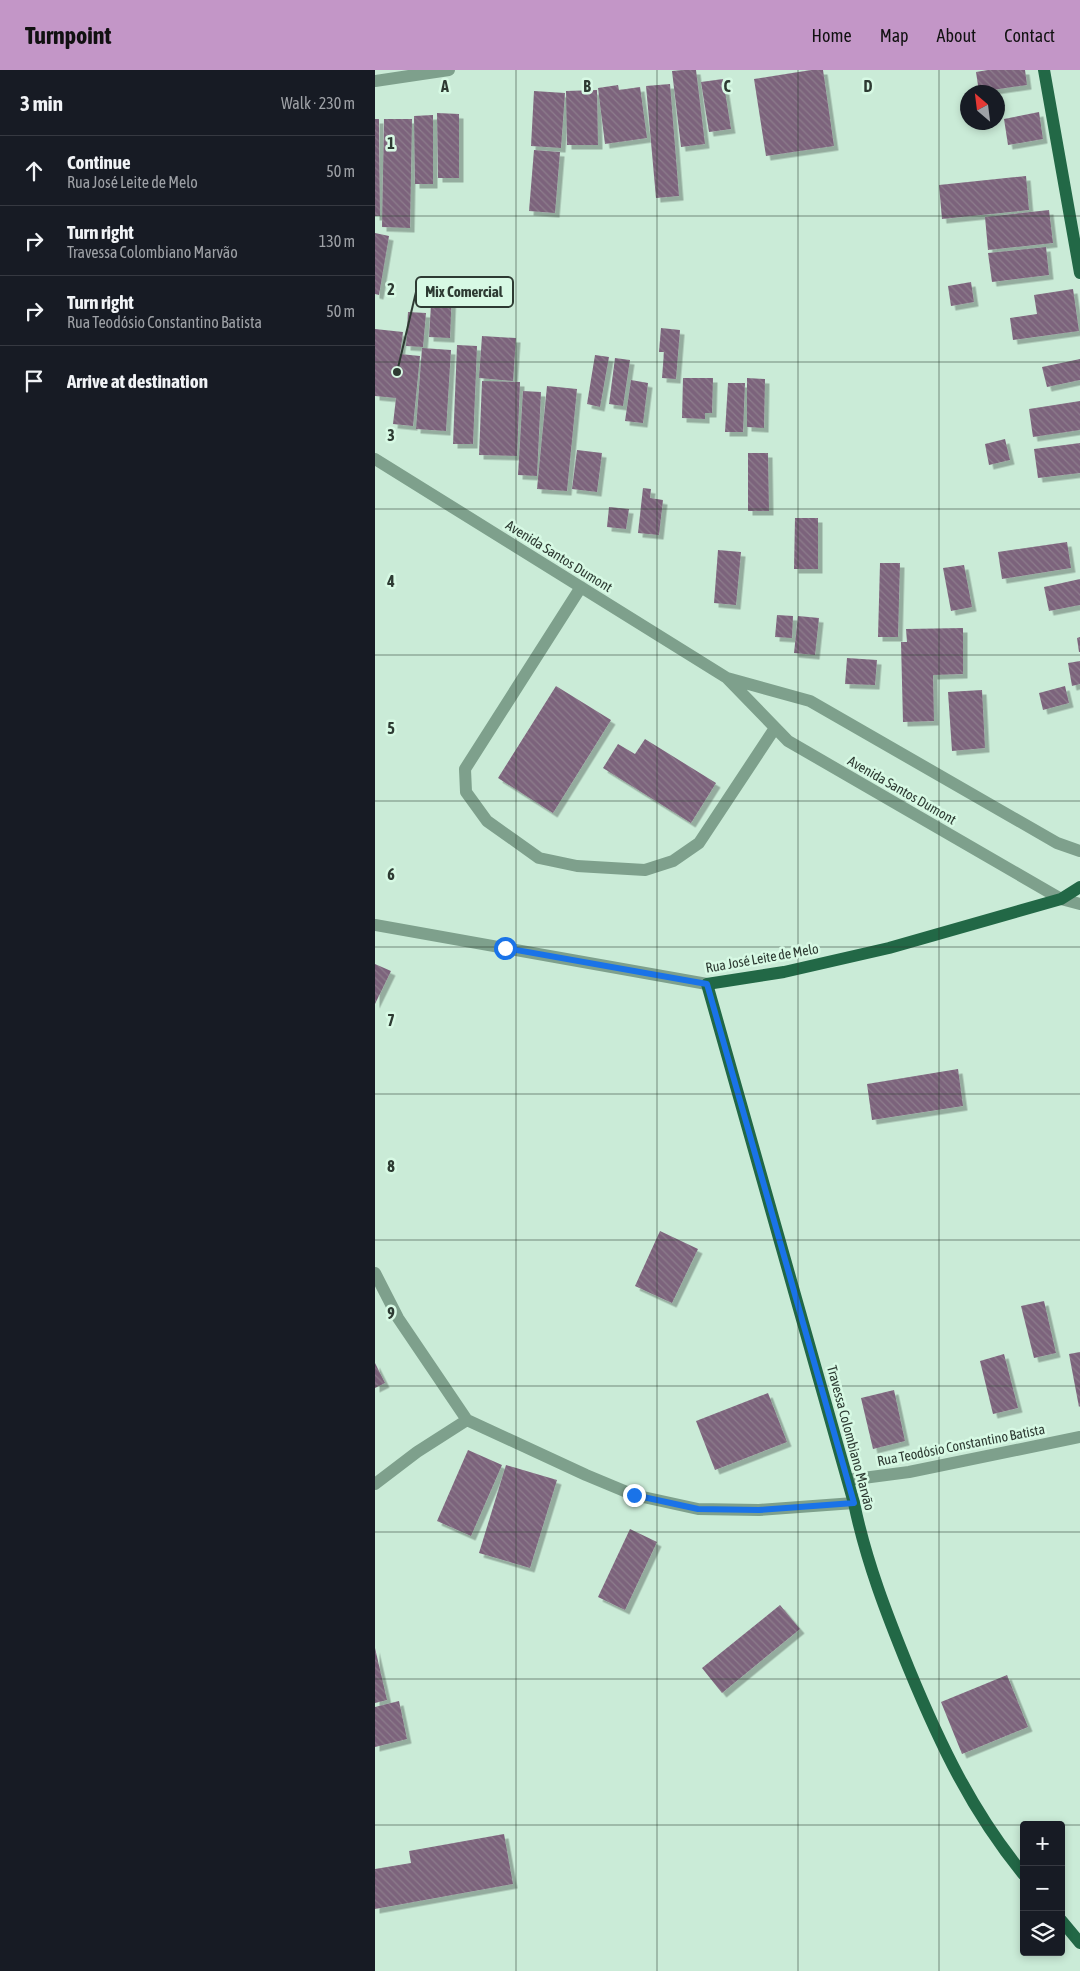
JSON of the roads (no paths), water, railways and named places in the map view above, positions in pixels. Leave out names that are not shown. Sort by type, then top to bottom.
[{"type":"main road","points":[[1044,70],[1080,273]]},
{"type":"main road","points":[[1061,899],[1080,887]]},
{"type":"main road","name":"Rua José Leite de Melo","points":[[707,984],[784,972],[889,948],[1061,899]]},
{"type":"main road","name":"Travessa Colombiano Marvão","points":[[707,984],[848,1480],[863,1543],[890,1623],[937,1736],[965,1790],[1008,1856],[1020,1870]]},
{"type":"main road","points":[[1065,1925],[1080,1943]]},
{"type":"street","points":[[375,81],[449,70]]},
{"type":"street","name":"Avenida Santos Dumont","points":[[375,460],[727,678],[788,741],[1061,899],[1080,904]]},
{"type":"street","points":[[581,587],[465,769],[466,792],[487,821],[539,858],[577,866],[645,870],[673,861],[699,843],[775,728]]},
{"type":"street","name":"Avenida Santos Dumont","points":[[727,678],[810,701],[1057,844],[1080,851]]},
{"type":"street","name":"Rua José Leite de Melo","points":[[375,925],[707,984]]},
{"type":"street","points":[[375,1273],[398,1318],[467,1420],[634,1495],[698,1509],[759,1510],[854,1503]]},
{"type":"street","points":[[375,1484],[417,1452],[467,1420]]},
{"type":"street","name":"Rua Teodósio Constantino Batista","points":[[848,1480],[909,1472],[1080,1437]]},
{"type":"place","name":"Mix Comercial","points":[[397,372]]}]
